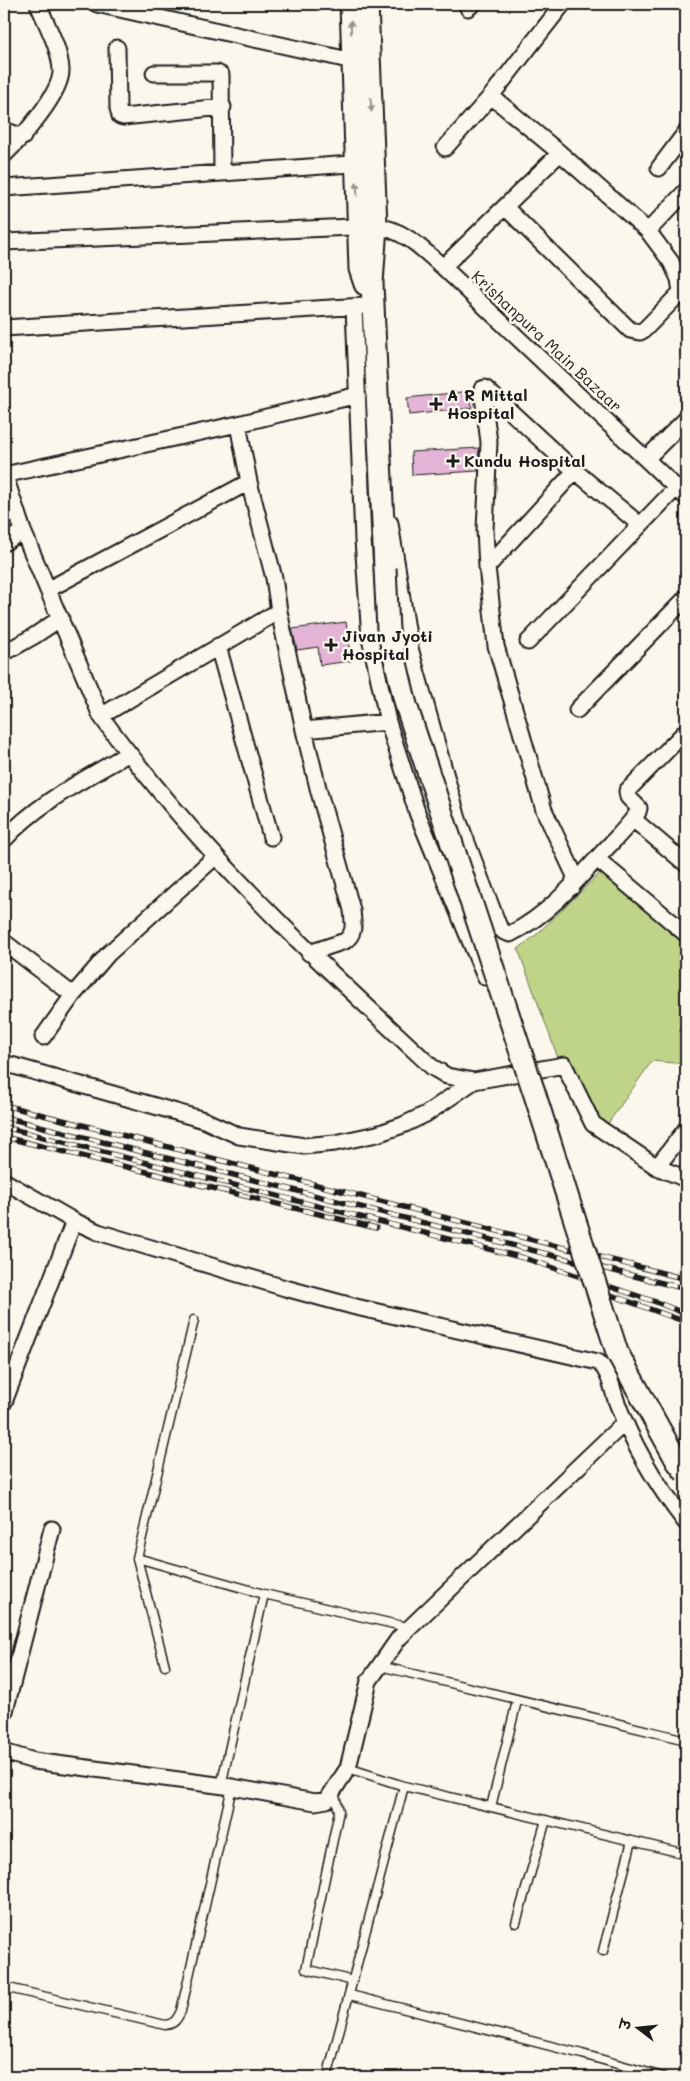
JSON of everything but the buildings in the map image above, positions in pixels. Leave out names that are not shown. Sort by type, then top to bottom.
[{"type":"main road","points":[[350,4],[360,63],[367,226],[372,282],[364,306],[381,482],[388,630],[406,705],[617,1352],[677,1461],[686,1473]]},
{"type":"main road","points":[[360,63],[367,4]]},
{"type":"street","points":[[4,155],[23,137],[36,120],[57,84],[61,72],[57,50],[38,4]]},
{"type":"street","points":[[97,4],[115,5],[360,63]]},
{"type":"street","points":[[445,148],[491,96],[563,4]]},
{"type":"street","points":[[117,48],[118,108],[120,116],[223,107]]},
{"type":"street","points":[[154,73],[220,74],[222,77],[223,107],[222,172]]},
{"type":"street","points":[[491,96],[560,153],[648,231],[671,262],[683,285],[646,329],[640,332],[630,330],[505,207]]},
{"type":"street","points":[[4,130],[23,137]]},
{"type":"street","points":[[659,168],[686,132]]},
{"type":"street","points":[[443,267],[560,153]]},
{"type":"street","points":[[4,188],[365,163]]},
{"type":"street","points":[[648,231],[686,191]]},
{"type":"street","name":"Krishanpura Main Bazaar","points":[[4,242],[367,226],[388,228],[407,236],[443,267],[681,492]]},
{"type":"street","points":[[4,328],[364,306],[358,395],[363,540],[370,638],[388,722],[418,815],[479,959],[519,1073]]},
{"type":"street","points":[[572,887],[575,876],[544,810],[496,646],[487,567],[485,530],[489,442],[482,388],[485,388],[575,471],[640,524]]},
{"type":"street","points":[[358,395],[238,424],[4,474],[24,531],[101,716],[128,753],[180,816],[309,953],[432,1067],[447,1076],[474,1081],[564,1065],[593,1124],[657,1167],[686,1179]]},
{"type":"street","points":[[646,458],[686,420]]},
{"type":"street","points":[[238,424],[250,482],[274,578],[304,730],[352,910],[354,927],[350,938],[309,953]]},
{"type":"street","points":[[487,567],[575,471]]},
{"type":"street","points":[[49,589],[250,482]]},
{"type":"street","points":[[381,482],[394,540],[410,648],[458,819],[499,927],[504,932],[510,934],[530,924],[572,887],[633,819],[639,808],[628,797],[627,791],[686,731]]},
{"type":"street","points":[[528,642],[640,524],[681,492]]},
{"type":"street","points":[[4,543],[24,531]]},
{"type":"street","points":[[577,710],[686,598]]},
{"type":"street","points":[[101,716],[279,611]]},
{"type":"street","points":[[4,653],[61,618]]},
{"type":"street","points":[[218,646],[271,837]]},
{"type":"street","points":[[304,730],[388,722]]},
{"type":"street","points":[[4,840],[27,818],[52,799],[128,753]]},
{"type":"street","points":[[633,819],[686,863]]},
{"type":"street","points":[[43,1037],[73,995],[126,936],[216,856]]},
{"type":"street","points":[[597,859],[686,934]]},
{"type":"street","points":[[4,942],[73,995]]},
{"type":"street","points":[[4,1063],[204,1120],[239,1136],[304,1146],[335,1143],[377,1134],[403,1125],[426,1114],[474,1081]]},
{"type":"street","points":[[657,1167],[686,1129]]},
{"type":"street","points":[[4,1181],[74,1221],[107,1234],[356,1307],[598,1362],[605,1370],[624,1423],[658,1483],[686,1524]]},
{"type":"street","points":[[4,1402],[74,1221]]},
{"type":"street","points":[[4,1752],[34,1761],[226,1787],[316,1802],[327,1800],[348,1768],[369,1681],[399,1638],[624,1423]]},
{"type":"street","points":[[4,1715],[52,1528]]},
{"type":"lane","points":[[165,1666],[137,1558],[194,1320]]},
{"type":"lane","points":[[137,1558],[264,1594],[411,1628]]},
{"type":"lane","points":[[4,1988],[165,2025],[172,2024],[177,2020],[181,2011],[264,1594]]},
{"type":"lane","points":[[380,1666],[517,1701],[686,1740]]},
{"type":"lane","points":[[491,1806],[517,1701]]},
{"type":"lane","points":[[348,1768],[404,1786],[686,1854]]},
{"type":"lane","points":[[329,2070],[404,1786]]},
{"type":"lane","points":[[334,1790],[339,1812],[306,1969],[353,1981]]},
{"type":"lane","points":[[516,1923],[546,1820]]},
{"type":"lane","points":[[603,1951],[632,1841]]},
{"type":"lane","points":[[350,1995],[582,2054],[663,2077]]},
{"type":"green space","points":[[602,871],[686,944],[686,1064],[652,1061],[604,1129],[579,1115],[518,949],[537,934]]},
{"type":"railway","points":[[4,1105],[686,1279]]},
{"type":"railway","points":[[4,1117],[686,1289]]},
{"type":"railway","points":[[4,1127],[524,1258],[656,1302],[686,1314]]},
{"type":"railway","points":[[4,1137],[376,1228]]},
{"type":"railway","points":[[597,1290],[686,1322]]},
{"type":"place","name":"A R Mittal Hospital","points":[[436,404]]},
{"type":"place","name":"Kundu Hospital","points":[[453,461]]},
{"type":"place","name":"Jivan Jyoti Hospital","points":[[331,645]]}]
